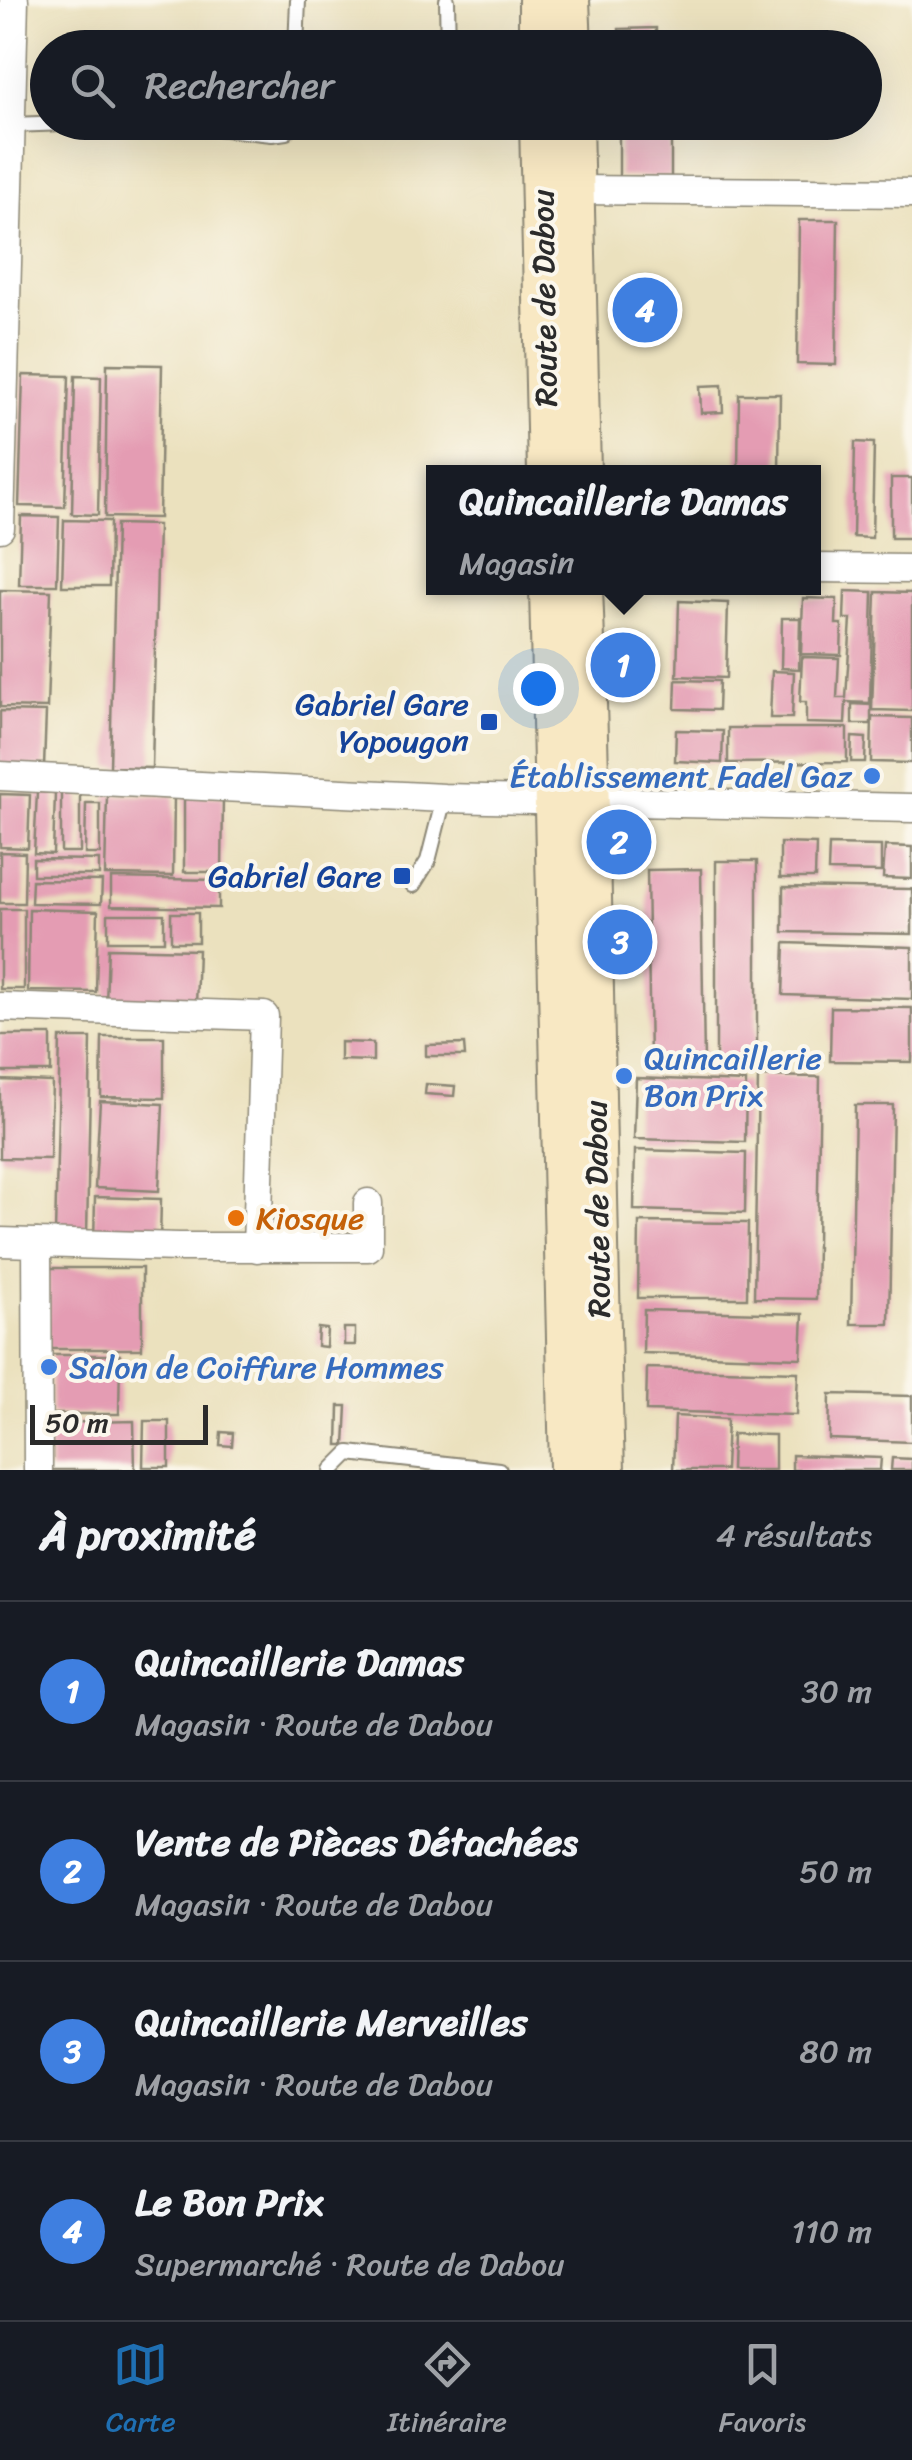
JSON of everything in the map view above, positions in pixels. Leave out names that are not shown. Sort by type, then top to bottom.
[{"type":"street","points":[[0,528],[14,0]]},
{"type":"street","points":[[539,0],[539,30]]},
{"type":"street","points":[[569,0],[570,30]]},
{"type":"street","name":"Route de Dabou","points":[[540,140],[548,465]]},
{"type":"street","name":"Route de Dabou","points":[[573,140],[580,465]]},
{"type":"street","points":[[574,190],[912,193]]},
{"type":"street","points":[[821,568],[912,570]]},
{"type":"street","name":"Route de Dabou","points":[[551,595],[573,802],[594,1178],[604,1470]]},
{"type":"street","name":"Route de Dabou","points":[[570,1470],[573,802],[582,595]]},
{"type":"street","points":[[0,776],[444,798],[912,808]]},
{"type":"street","points":[[0,1007],[264,1016],[257,1248]]},
{"type":"street","points":[[0,1242],[368,1247],[368,1203]]},
{"type":"street","points":[[37,1243],[38,1470]]},
{"type":"lane","points":[[297,30],[298,0]]},
{"type":"lane","points":[[447,0],[448,30]]},
{"type":"lane","points":[[12,125],[30,124]]},
{"type":"lane","points":[[412,885],[428,861],[444,798]]},
{"type":"lane","points":[[332,1470],[349,1453],[498,1470]]},
{"type":"building","points":[[619,140],[671,140],[671,177],[619,177]]},
{"type":"building","points":[[799,220],[838,220],[836,365],[797,364]]},
{"type":"building","points":[[107,364],[162,365],[159,518],[105,517]]},
{"type":"building","points":[[23,375],[69,376],[65,507],[19,506]]},
{"type":"building","points":[[75,376],[101,377],[98,515],[72,514]]},
{"type":"building","points":[[722,385],[723,412],[701,413],[700,386]]},
{"type":"building","points":[[739,394],[780,394],[779,465],[738,465]]},
{"type":"building","points":[[855,442],[874,443],[872,538],[853,537]]},
{"type":"building","points":[[891,478],[912,478],[912,538],[891,538]]},
{"type":"building","points":[[21,516],[59,517],[57,585],[19,585]]},
{"type":"building","points":[[64,520],[110,521],[109,586],[62,586]]},
{"type":"building","points":[[116,524],[158,525],[152,768],[110,767]]},
{"type":"building","points":[[0,590],[51,591],[47,708],[0,707]]},
{"type":"building","points":[[845,591],[873,592],[870,703],[846,702],[845,724],[806,723],[806,702],[800,702],[802,657],[839,658],[837,698],[846,698],[851,619],[844,619]]},
{"type":"building","points":[[876,592],[912,593],[912,711],[872,710]]},
{"type":"building","points":[[803,598],[837,599],[836,624],[842,624],[841,655],[801,654]]},
{"type":"building","points":[[679,601],[728,603],[726,678],[677,676]]},
{"type":"building","points":[[782,618],[800,618],[799,669],[781,668]]},
{"type":"building","points":[[772,671],[794,672],[792,718],[770,718]]},
{"type":"building","points":[[676,680],[719,681],[718,710],[675,709]]},
{"type":"building","points":[[852,704],[871,705],[871,724],[852,724]]},
{"type":"building","points":[[0,711],[46,712],[44,767],[0,766]]},
{"type":"building","points":[[872,717],[912,718],[912,763],[871,762]]},
{"type":"building","points":[[728,728],[847,728],[847,762],[728,763]]},
{"type":"building","points":[[676,730],[723,731],[722,763],[675,761]]},
{"type":"building","points":[[852,737],[866,738],[865,762],[851,762]]},
{"type":"building","points":[[37,792],[55,793],[53,854],[34,853]]},
{"type":"building","points":[[61,793],[80,793],[80,852],[61,852]]},
{"type":"building","points":[[0,794],[30,795],[28,848],[0,847]]},
{"type":"building","points":[[107,795],[174,796],[173,876],[105,875]]},
{"type":"building","points":[[184,796],[223,796],[222,872],[184,872]]},
{"type":"building","points":[[86,803],[100,803],[100,854],[85,854]]},
{"type":"building","points":[[780,843],[816,844],[815,878],[780,878]]},
{"type":"building","points":[[829,845],[881,846],[881,872],[828,871]]},
{"type":"building","points":[[885,846],[912,847],[912,879],[883,878]]},
{"type":"building","points":[[0,852],[25,853],[24,903],[0,903]]},
{"type":"building","points":[[33,859],[99,860],[99,875],[33,875]]},
{"type":"building","points":[[716,861],[757,861],[757,1065],[716,1065]]},
{"type":"building","points":[[701,869],[704,1062],[650,1063],[647,870]]},
{"type":"building","points":[[111,878],[219,880],[219,908],[111,906]]},
{"type":"building","points":[[32,880],[102,881],[101,904],[31,903]]},
{"type":"building","points":[[783,887],[912,889],[912,934],[783,932]]},
{"type":"building","points":[[0,909],[24,909],[24,989],[0,989]]},
{"type":"building","points":[[29,909],[98,911],[96,992],[28,991]]},
{"type":"building","points":[[171,913],[198,913],[198,942],[171,942]]},
{"type":"building","points":[[108,914],[164,914],[164,941],[108,941]]},
{"type":"building","points":[[785,943],[912,947],[912,999],[783,995]]},
{"type":"building","points":[[108,948],[198,950],[196,1006],[106,1004]]},
{"type":"building","points":[[831,1007],[912,1008],[912,1062],[830,1061]]},
{"type":"building","points":[[0,1035],[51,1035],[51,1072],[0,1072]]},
{"type":"building","points":[[102,1037],[164,1037],[164,1098],[101,1097]]},
{"type":"building","points":[[60,1038],[91,1038],[87,1235],[55,1234]]},
{"type":"building","points":[[340,1042],[373,1043],[373,1061],[340,1060]]},
{"type":"building","points":[[464,1044],[465,1056],[426,1056],[426,1045]]},
{"type":"building","points":[[758,1076],[820,1077],[816,1299],[754,1298]]},
{"type":"building","points":[[636,1078],[746,1082],[745,1142],[634,1139]]},
{"type":"building","points":[[0,1080],[52,1082],[50,1159],[0,1158]]},
{"type":"building","points":[[426,1084],[455,1086],[454,1096],[425,1094]]},
{"type":"building","points":[[100,1101],[163,1104],[159,1191],[95,1188]]},
{"type":"building","points":[[855,1105],[893,1105],[889,1324],[851,1324]]},
{"type":"building","points":[[635,1150],[746,1153],[745,1213],[634,1210]]},
{"type":"building","points":[[95,1197],[161,1199],[160,1244],[94,1242]]},
{"type":"building","points":[[639,1222],[748,1223],[747,1298],[638,1298]]},
{"type":"building","points":[[48,1268],[142,1268],[142,1349],[48,1349]]},
{"type":"building","points":[[644,1310],[803,1314],[801,1358],[643,1353]]},
{"type":"building","points":[[318,1328],[327,1329],[326,1347],[317,1346]]},
{"type":"building","points":[[344,1328],[355,1328],[355,1345],[344,1345]]},
{"type":"building","points":[[51,1355],[120,1355],[119,1414],[51,1414]]},
{"type":"building","points":[[647,1368],[798,1372],[796,1415],[646,1411]]},
{"type":"building","points":[[830,1394],[912,1396],[912,1442],[829,1439]]},
{"type":"building","points":[[339,1406],[347,1406],[345,1445],[338,1445]]},
{"type":"building","points":[[675,1416],[727,1419],[725,1470],[673,1470]]},
{"type":"building","points":[[134,1421],[135,1470],[50,1470],[49,1423]]},
{"type":"building","points":[[144,1421],[169,1421],[169,1467],[143,1467]]},
{"type":"building","points":[[221,1432],[233,1433],[232,1446],[220,1445]]},
{"type":"building","points":[[732,1434],[775,1435],[775,1470],[731,1470]]},
{"type":"building","points":[[792,1455],[881,1458],[880,1470],[792,1470]]},
{"type":"building","points":[[892,1458],[912,1459],[912,1470],[891,1470]]},
{"type":"place","name":"Le Bon Prix","points":[[645,310]]},
{"type":"place","name":"Quincaillerie Damas","points":[[623,665]]},
{"type":"place","name":"Gabriel Gare Yopougon","points":[[489,722]]},
{"type":"place","name":"Établissement Fadel Gaz","points":[[872,776]]},
{"type":"place","name":"Vente de Pièces Détachées","points":[[619,842]]},
{"type":"place","name":"Gabriel Gare","points":[[402,876]]},
{"type":"place","name":"Quincaillerie Merveilles","points":[[620,942]]},
{"type":"place","name":"Quincaillerie Bon Prix","points":[[624,1076]]},
{"type":"place","name":"Kiosque","points":[[236,1218]]},
{"type":"place","name":"Salon de Coiffure Hommes","points":[[49,1367]]}]
